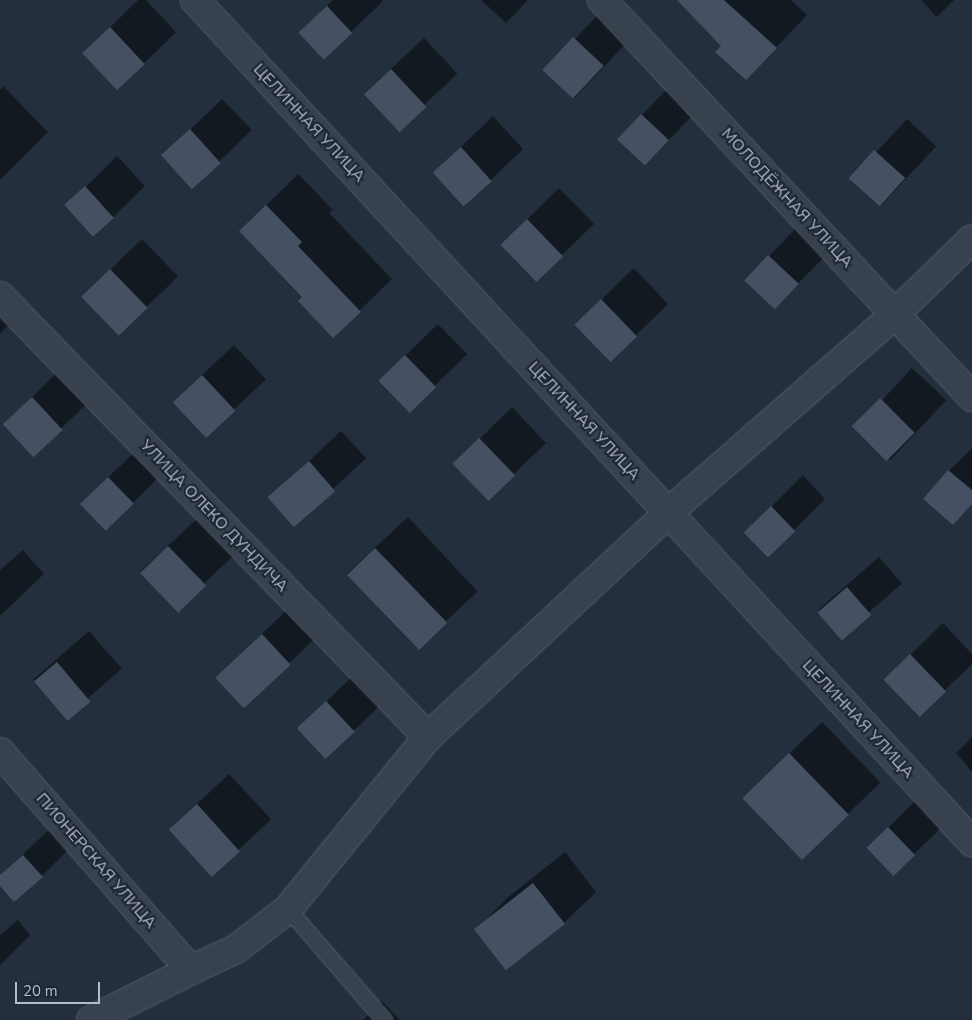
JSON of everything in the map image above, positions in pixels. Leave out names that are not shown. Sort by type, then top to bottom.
[{"type":"street","name":"ЦЕЛИННАЯ УЛИЦА","points":[[195,0],[972,842]]},
{"type":"street","name":"МОЛОДЁЖНАЯ УЛИЦА","points":[[602,0],[972,397]]},
{"type":"street","points":[[90,1020],[236,949],[288,908],[428,737],[669,512],[894,314],[972,239]]},
{"type":"street","name":"УЛИЦА ОЛЕКО ДУНДИЧА","points":[[0,296],[428,737]]},
{"type":"street","name":"ПИОНЕРСКАЯ УЛИЦА","points":[[0,752],[191,970]]},
{"type":"lane","points":[[288,908],[384,1020]]},
{"type":"building","points":[[677,0],[724,0],[777,48],[746,80],[715,52],[721,46]]},
{"type":"building","points":[[327,6],[352,33],[324,60],[298,33]]},
{"type":"building","points":[[110,27],[145,64],[117,90],[82,53]]},
{"type":"building","points":[[573,37],[604,66],[573,99],[542,70]]},
{"type":"building","points":[[391,69],[426,107],[399,132],[364,94]]},
{"type":"building","points":[[641,114],[669,140],[645,166],[617,140]]},
{"type":"building","points":[[190,129],[221,163],[192,189],[161,155]]},
{"type":"building","points":[[461,147],[492,181],[464,207],[433,172]]},
{"type":"building","points":[[874,150],[905,178],[880,206],[849,178]]},
{"type":"building","points":[[85,186],[114,218],[93,237],[64,205]]},
{"type":"building","points":[[266,205],[302,242],[298,246],[361,312],[333,338],[298,301],[302,297],[239,231]]},
{"type":"building","points":[[527,219],[563,256],[537,282],[500,245]]},
{"type":"building","points":[[768,255],[799,284],[775,309],[744,281]]},
{"type":"building","points":[[110,269],[148,308],[119,336],[81,297]]},
{"type":"building","points":[[601,299],[637,336],[611,362],[574,325]]},
{"type":"building","points":[[405,355],[436,387],[410,413],[378,381]]},
{"type":"building","points":[[202,375],[235,411],[206,438],[173,402]]},
{"type":"building","points":[[32,397],[63,430],[33,457],[3,424]]},
{"type":"building","points":[[880,398],[915,433],[886,461],[852,426]]},
{"type":"building","points":[[479,438],[515,475],[489,501],[452,464]]},
{"type":"building","points":[[309,461],[335,491],[294,527],[267,497]]},
{"type":"building","points":[[948,470],[972,490],[972,504],[953,525],[923,499]]},
{"type":"building","points":[[108,477],[134,504],[106,531],[80,504]]},
{"type":"building","points":[[771,506],[795,531],[768,558],[744,532]]},
{"type":"building","points":[[168,546],[206,586],[178,613],[140,573]]},
{"type":"building","points":[[375,548],[447,623],[419,650],[347,575]]},
{"type":"building","points":[[847,587],[871,615],[842,641],[818,613]]},
{"type":"building","points":[[262,634],[291,665],[244,708],[215,678]]},
{"type":"building","points":[[910,654],[946,691],[920,717],[883,680]]},
{"type":"building","points":[[57,662],[90,702],[67,721],[34,681]]},
{"type":"building","points":[[326,701],[355,732],[325,759],[297,728]]},
{"type":"building","points":[[789,753],[849,815],[802,860],[742,798]]},
{"type":"building","points":[[197,804],[240,852],[212,877],[169,829]]},
{"type":"building","points":[[888,827],[915,855],[894,876],[866,848]]},
{"type":"building","points":[[23,855],[43,877],[14,902],[0,886],[0,875]]},
{"type":"building","points":[[533,883],[565,924],[506,970],[474,929]]}]
